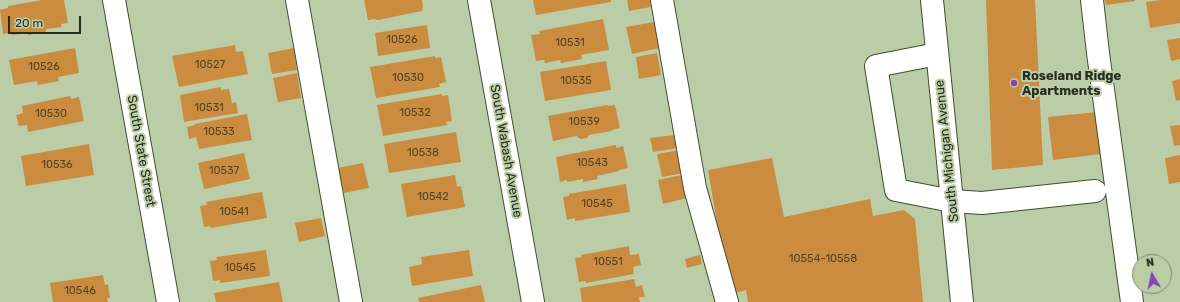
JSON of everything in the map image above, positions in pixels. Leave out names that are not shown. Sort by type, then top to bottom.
[{"type":"street","name":"South State Street","points":[[114,0],[168,302]]},
{"type":"street","points":[[297,0],[351,302]]},
{"type":"street","name":"South Wabash Avenue","points":[[479,0],[533,302]]},
{"type":"street","points":[[662,0],[695,188],[727,302]]},
{"type":"street","name":"South Michigan Avenue","points":[[932,0],[962,302]]},
{"type":"street","points":[[1092,0],[1132,302]]},
{"type":"street","points":[[937,54],[876,66],[896,190],[952,201],[982,203],[1095,191]]},
{"type":"building","points":[[42,0],[64,0],[68,23],[61,24],[62,27],[46,29],[46,32],[28,35],[28,33],[12,35],[11,33],[3,34],[0,10],[8,8],[8,6]]},
{"type":"building","points":[[364,0],[422,0],[423,6],[422,11],[378,20],[368,20]]},
{"type":"building","points":[[533,0],[611,0],[611,2],[536,15]]},
{"type":"building","points":[[627,0],[650,0],[651,7],[629,11]]},
{"type":"building","name":"Roseland Ridge Apartments","points":[[986,0],[1035,0],[1043,165],[992,170]]},
{"type":"building","points":[[1105,0],[1135,0],[1135,1],[1106,5]]},
{"type":"building","points":[[1180,0],[1180,23],[1150,28],[1146,2]]},
{"type":"building","points":[[603,19],[609,50],[581,55],[582,59],[561,63],[560,60],[545,63],[544,60],[536,61],[531,35],[540,34],[539,31]]},
{"type":"building","points":[[654,22],[660,48],[632,54],[626,27]]},
{"type":"building","points":[[427,25],[430,48],[378,56],[375,33]]},
{"type":"building","points":[[1180,38],[1180,59],[1171,61],[1167,40]]},
{"type":"building","points":[[235,45],[236,52],[243,51],[248,74],[179,87],[172,56]]},
{"type":"building","points":[[75,48],[79,73],[58,77],[59,81],[38,85],[37,81],[14,85],[9,60]]},
{"type":"building","points":[[294,48],[297,70],[272,74],[268,53]]},
{"type":"building","points":[[657,53],[661,75],[639,79],[636,57]]},
{"type":"building","points":[[435,56],[435,58],[441,57],[446,82],[439,84],[440,87],[376,98],[370,67]]},
{"type":"building","points":[[606,61],[611,90],[545,101],[540,72]]},
{"type":"building","points":[[297,73],[301,98],[278,102],[273,78]]},
{"type":"building","points":[[1180,79],[1180,100],[1176,101],[1172,81]]},
{"type":"building","points":[[221,87],[221,90],[229,89],[232,103],[236,102],[238,113],[184,122],[180,95]]},
{"type":"building","points":[[442,94],[442,96],[448,95],[452,121],[446,122],[447,125],[383,136],[377,105]]},
{"type":"building","points":[[70,96],[71,99],[79,97],[84,121],[28,132],[27,125],[19,126],[16,115],[23,113],[22,106]]},
{"type":"building","points":[[607,105],[615,105],[620,128],[589,135],[587,138],[580,139],[577,136],[553,141],[548,116]]},
{"type":"building","points":[[1098,112],[1101,154],[1053,160],[1048,117]]},
{"type":"building","points":[[247,114],[252,140],[199,149],[196,137],[189,139],[187,127],[195,124]]},
{"type":"building","points":[[1180,125],[1180,145],[1174,146],[1170,126]]},
{"type":"building","points":[[456,132],[461,162],[389,173],[384,144]]},
{"type":"building","points":[[675,135],[678,148],[653,152],[650,138]]},
{"type":"building","points":[[89,144],[94,175],[26,186],[21,156]]},
{"type":"building","points":[[616,145],[616,148],[623,146],[628,168],[597,176],[598,179],[583,182],[583,179],[560,182],[556,157]]},
{"type":"building","points":[[680,150],[684,173],[662,177],[657,154]]},
{"type":"building","points":[[244,153],[250,179],[204,189],[198,163]]},
{"type":"building","points":[[1180,155],[1180,182],[1169,184],[1165,158]]},
{"type":"building","points":[[772,158],[784,217],[870,199],[873,216],[904,210],[915,219],[923,302],[748,302],[746,290],[736,293],[718,228],[708,170]]},
{"type":"building","points":[[363,163],[369,188],[344,193],[338,168]]},
{"type":"building","points":[[455,175],[457,187],[461,186],[465,207],[407,217],[401,184]]},
{"type":"building","points":[[682,175],[687,198],[663,204],[658,180]]},
{"type":"building","points":[[626,184],[630,212],[575,221],[575,218],[567,220],[563,197],[569,196],[569,194]]},
{"type":"building","points":[[262,192],[267,218],[211,228],[210,226],[204,227],[200,206],[207,205],[206,202]]},
{"type":"building","points":[[321,218],[325,236],[299,242],[295,223]]},
{"type":"building","points":[[629,246],[630,255],[639,254],[641,265],[633,267],[634,274],[586,283],[585,281],[579,282],[575,258],[582,257],[581,255]]},
{"type":"building","points":[[266,250],[270,276],[220,283],[220,280],[213,281],[210,261],[217,260],[216,257]]},
{"type":"building","points":[[469,250],[473,276],[412,286],[409,267],[422,264],[421,257]]},
{"type":"building","points":[[700,255],[702,264],[687,268],[685,259]]},
{"type":"building","points":[[103,275],[105,285],[108,284],[110,298],[107,298],[108,302],[53,302],[50,283]]},
{"type":"building","points":[[634,279],[636,287],[642,285],[645,297],[639,297],[640,302],[582,302],[580,288]]},
{"type":"building","points":[[279,282],[283,302],[216,302],[214,293]]},
{"type":"building","points":[[481,285],[485,302],[419,302],[418,298]]},
{"type":"place","name":"Roseland Ridge Apartments","points":[[1014,83]]}]
